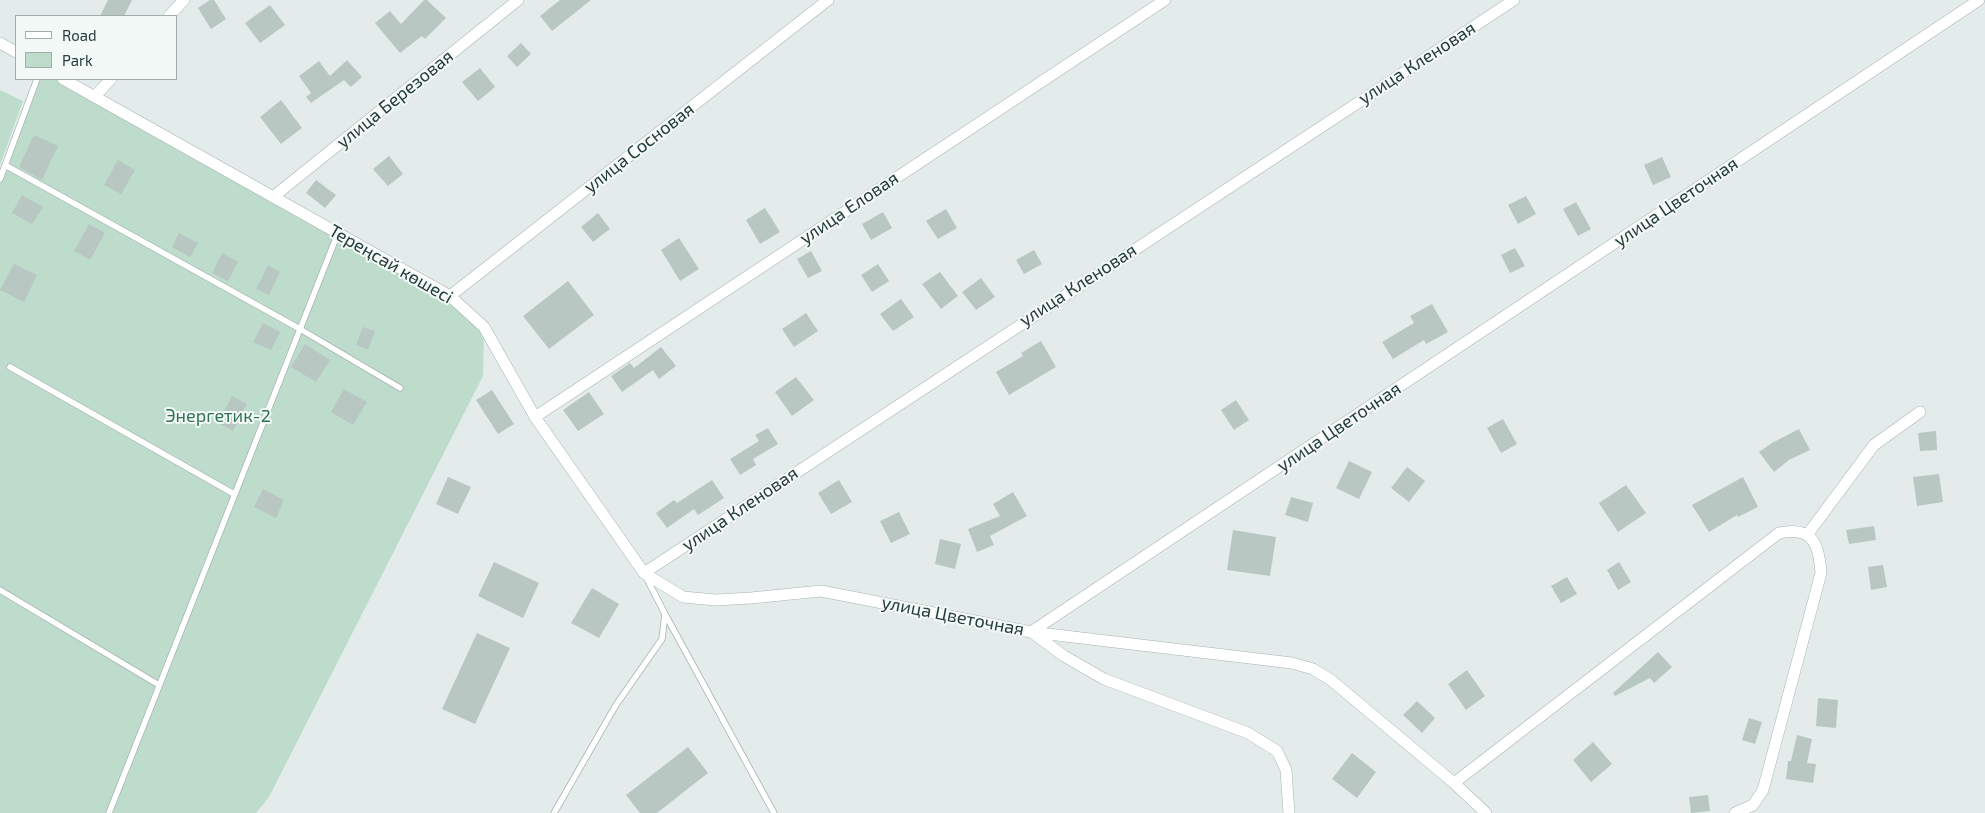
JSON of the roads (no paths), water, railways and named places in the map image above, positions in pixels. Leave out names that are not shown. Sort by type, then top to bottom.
[{"type":"street","points":[[169,15],[184,0]]},
{"type":"street","name":"улица Березовая","points":[[273,197],[518,0]]},
{"type":"street","name":"улица Сосновая","points":[[450,296],[828,0]]},
{"type":"street","name":"улица Еловая","points":[[535,417],[1165,0]]},
{"type":"street","name":"улица Кленовая","points":[[644,572],[1514,0]]},
{"type":"street","name":"улица Цветочная","points":[[644,572],[683,598],[733,599],[822,591],[1031,632],[1979,0]]},
{"type":"street","points":[[0,43],[15,51]]},
{"type":"street","name":"Тереңсай көшесі","points":[[65,80],[450,296],[484,327],[535,417],[644,572]]},
{"type":"street","points":[[94,96],[110,80]]},
{"type":"street","points":[[1807,534],[1874,445],[1920,412]]},
{"type":"street","points":[[1454,783],[1779,533],[1793,530],[1807,534],[1819,550],[1821,573],[1763,790],[1752,805],[1735,813]]},
{"type":"street","points":[[1031,632],[1292,663],[1313,669],[1331,680],[1454,783],[1486,813]]},
{"type":"street","points":[[1031,632],[1064,656],[1104,678],[1248,733],[1278,751],[1286,770],[1289,813]]},
{"type":"lane","points":[[0,179],[37,80]]},
{"type":"lane","points":[[5,165],[300,329],[400,388]]},
{"type":"lane","points":[[109,813],[338,233]]},
{"type":"lane","points":[[10,367],[234,494]]},
{"type":"lane","points":[[644,572],[774,813]]},
{"type":"lane","points":[[0,590],[159,685]]},
{"type":"lane","points":[[554,813],[616,705],[662,639],[665,614]]},
{"type":"park label","name":"Энергетик-2","points":[[218,416]]}]
